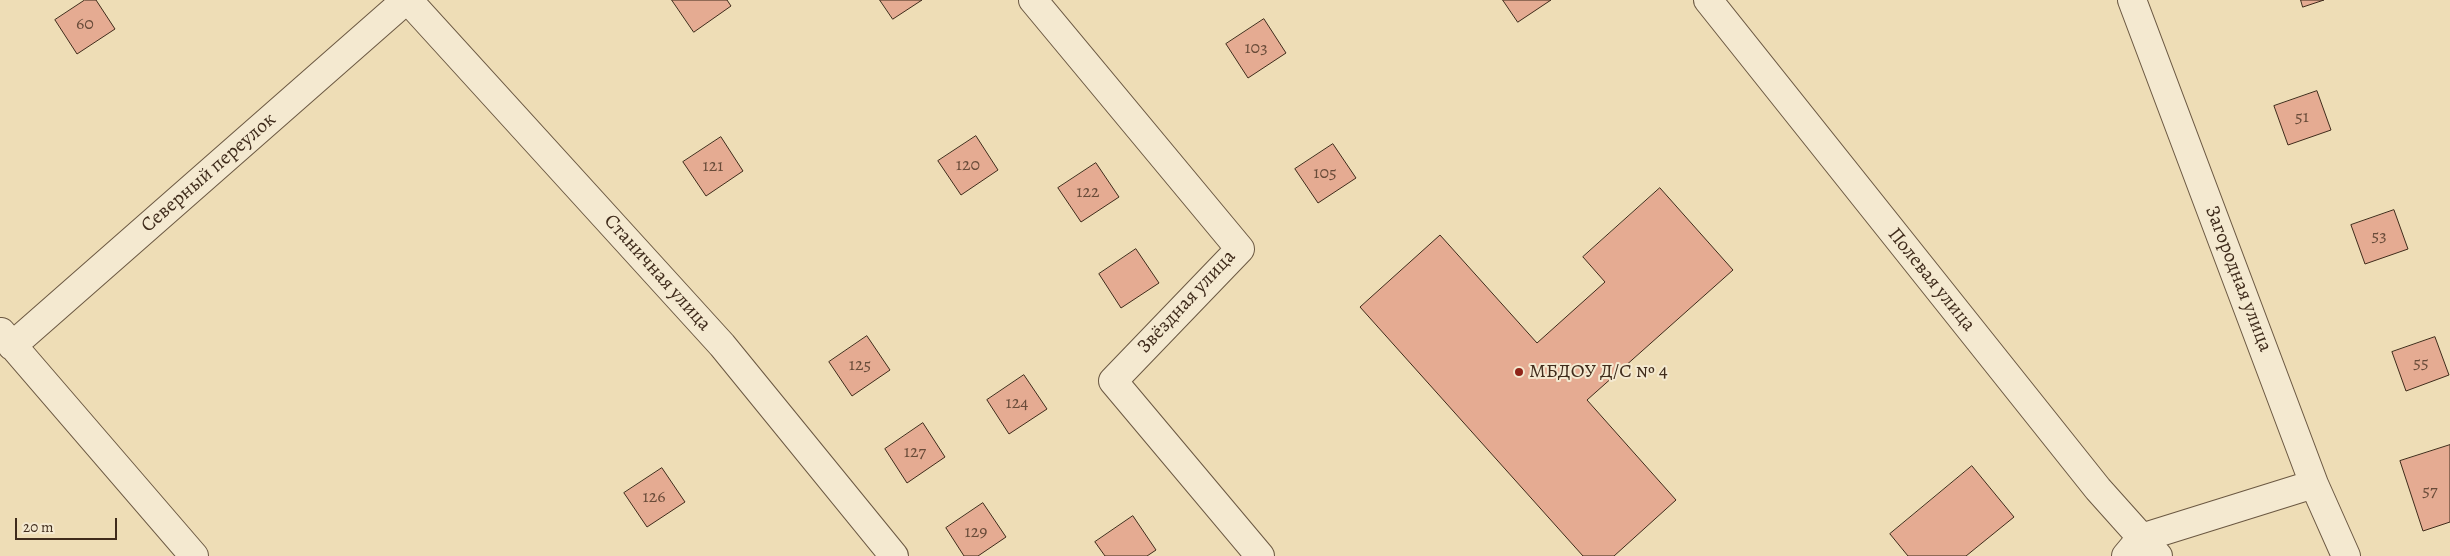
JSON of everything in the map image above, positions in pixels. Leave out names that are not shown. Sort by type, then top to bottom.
[{"type":"street","name":"Северный переулок","points":[[6,339],[407,0]]},
{"type":"street","name":"Станичная улица","points":[[407,0],[722,345],[894,556]]},
{"type":"street","name":"Звёздная улица","points":[[1033,0],[1240,249],[1113,381],[1260,556]]},
{"type":"street","name":"Полевая улица","points":[[1708,0],[2092,481],[2142,550]]},
{"type":"street","name":"Загородная улица","points":[[2132,0],[2314,484],[2346,556]]},
{"type":"street","points":[[6,339],[194,556]]},
{"type":"street","points":[[2142,550],[2314,484]]},
{"type":"building","points":[[85,0],[96,0],[115,29],[77,54],[55,20]]},
{"type":"building","points":[[672,0],[727,0],[731,6],[694,32]]},
{"type":"building","points":[[880,0],[922,0],[893,19]]},
{"type":"building","points":[[1503,0],[1551,0],[1518,22]]},
{"type":"building","points":[[2301,0],[2324,0],[2303,7]]},
{"type":"building","points":[[1264,19],[1286,53],[1248,78],[1226,44]]},
{"type":"building","points":[[2317,91],[2331,130],[2288,145],[2274,106]]},
{"type":"building","points":[[976,136],[998,170],[961,195],[938,161]]},
{"type":"building","points":[[721,137],[743,171],[706,196],[683,162]]},
{"type":"building","points":[[1333,144],[1356,178],[1318,203],[1295,169]]},
{"type":"building","points":[[1096,163],[1119,197],[1081,222],[1058,188]]},
{"type":"building","name":"МБДОУ Д/С № 4","points":[[1660,188],[1733,270],[1587,400],[1676,500],[1614,556],[1583,556],[1360,307],[1440,235],[1537,343],[1605,282],[1583,257]]},
{"type":"building","points":[[2394,210],[2408,249],[2365,264],[2351,225]]},
{"type":"building","points":[[1136,249],[1159,283],[1121,308],[1099,274]]},
{"type":"building","points":[[867,336],[890,370],[852,396],[829,362]]},
{"type":"building","points":[[2435,337],[2449,375],[2406,391],[2392,352]]},
{"type":"building","points":[[1024,375],[1047,409],[1009,434],[987,400]]},
{"type":"building","points":[[923,423],[945,457],[907,483],[885,449]]},
{"type":"building","points":[[2450,445],[2450,522],[2423,531],[2400,461]]},
{"type":"building","points":[[1972,466],[2014,517],[1966,556],[1908,556],[1890,534]]},
{"type":"building","points":[[662,468],[685,502],[647,527],[624,493]]},
{"type":"building","points":[[983,503],[1006,537],[978,556],[964,556],[946,528]]},
{"type":"building","points":[[1133,516],[1156,550],[1147,556],[1105,556],[1095,542]]},
{"type":"place","name":"МБДОУ Д/С № 4","points":[[1519,372]]}]
